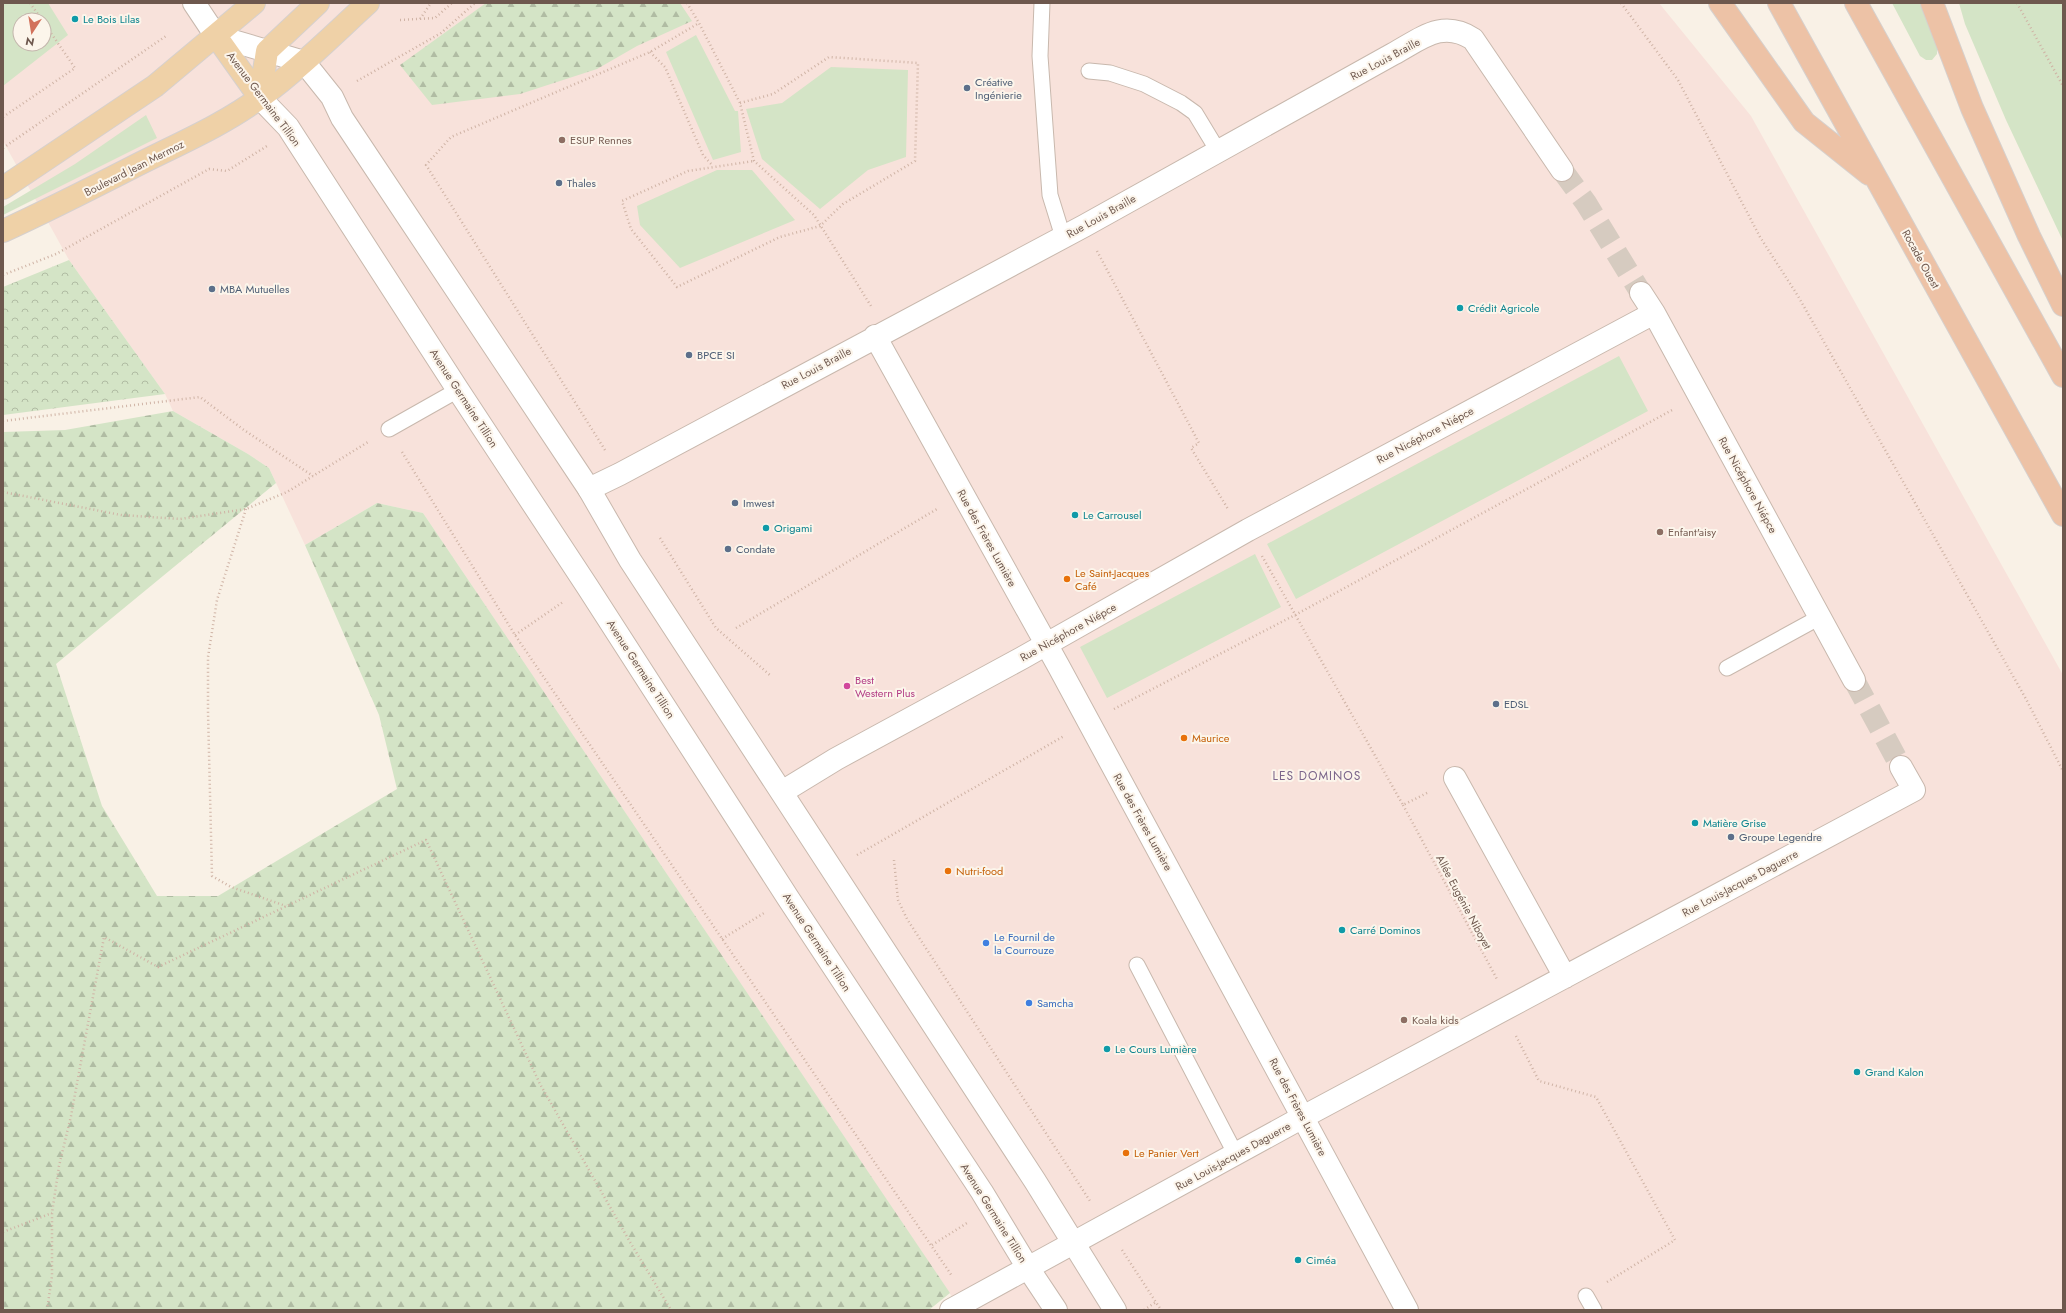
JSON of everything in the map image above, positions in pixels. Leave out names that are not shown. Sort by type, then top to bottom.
[{"type":"highway","points":[[1720,3],[1804,122],[1878,182]]},
{"type":"highway","name":"Rocade Ouest","points":[[1779,3],[2063,515]]},
{"type":"highway","points":[[1856,3],[2063,376]]},
{"type":"highway","points":[[1932,3],[1972,108],[2029,236],[2063,305]]},
{"type":"main road","points":[[3,188],[155,86],[254,3]]},
{"type":"main road","points":[[260,98],[267,52],[318,3]]},
{"type":"main road","name":"Boulevard Jean Mermoz","points":[[3,232],[65,203],[188,141],[260,98],[304,62],[368,3]]},
{"type":"main road","name":"Avenue Germaine Tillion","points":[[216,36],[260,98]]},
{"type":"street","points":[[194,3],[216,36],[304,62],[332,97],[342,118],[589,489],[630,560],[1035,1181],[1072,1243],[1115,1310]]},
{"type":"street","name":"Rue Louis Braille","points":[[589,489],[620,474],[880,333],[1063,237],[1437,31],[1450,29],[1462,32],[1473,39],[1562,170]]},
{"type":"street","name":"Avenue Germaine Tillion","points":[[260,98],[288,127],[458,390],[592,592],[788,898],[982,1192],[1028,1268],[1056,1310]]},
{"type":"street","points":[[1641,292],[1654,313]]},
{"type":"street","name":"Rue Nicéphore Niépce","points":[[782,792],[831,762],[1047,644],[1248,530],[1654,313],[1854,680]]},
{"type":"street","name":"Rue des Frères Lumière","points":[[880,333],[1407,1310]]},
{"type":"street","name":"Rue Louis-Jacques Daguerre","points":[[959,1305],[1304,1117],[1914,790],[1901,767]]},
{"type":"street","points":[[1455,778],[1565,977]]},
{"type":"lane","points":[[1042,3],[1040,56],[1050,195],[1063,237]]},
{"type":"lane","points":[[1089,71],[1110,73],[1144,84],[1181,102],[1195,113],[1218,151]]},
{"type":"lane","points":[[388,429],[458,390]]},
{"type":"lane","points":[[1727,668],[1820,617]]},
{"type":"lane","points":[[1137,965],[1236,1155]]},
{"type":"lane","points":[[1586,1296],[1594,1310]]},
{"type":"path","points":[[30,3],[36,12]]},
{"type":"path","points":[[420,19],[430,3]]},
{"type":"path","points":[[400,20],[435,18],[452,3]]},
{"type":"path","points":[[376,69],[441,33],[475,3]]},
{"type":"path","points":[[687,3],[699,23],[740,103],[754,161],[814,215],[880,333]]},
{"type":"path","points":[[1621,3],[1678,80],[1760,237],[1798,296],[2026,699],[2063,770]]},
{"type":"path","points":[[2017,3],[2063,86]]},
{"type":"path","points":[[620,474],[426,165],[452,137],[650,52],[699,23]]},
{"type":"path","points":[[3,148],[172,32]]},
{"type":"path","points":[[3,117],[75,68],[52,35]]},
{"type":"path","points":[[650,52],[665,67],[703,155],[713,166]]},
{"type":"path","points":[[740,103],[773,94],[829,57],[918,63],[915,162],[843,204],[820,226],[780,237],[677,287],[631,229],[622,201],[688,171],[754,161]]},
{"type":"path","points":[[3,275],[56,254],[209,169],[227,171],[261,151],[288,127]]},
{"type":"path","points":[[1106,268],[1199,443],[1191,448],[1232,516],[1248,530]]},
{"type":"path","points":[[881,840],[1089,722],[1295,615],[1699,395]]},
{"type":"path","points":[[3,421],[200,397],[244,430],[313,476]]},
{"type":"path","points":[[3,492],[121,515],[153,519],[180,519],[246,509],[286,492],[388,429],[516,635],[932,1246],[959,1305]]},
{"type":"path","points":[[246,509],[217,600],[208,656],[212,876],[231,887],[286,906]]},
{"type":"path","points":[[736,628],[937,509]]},
{"type":"path","points":[[660,538],[716,628],[772,676]]},
{"type":"path","name":"Allée Eugénie Niboyet","points":[[1261,554],[1403,805],[1508,1008],[1538,1081],[1596,1097],[1675,1240],[1586,1296]]},
{"type":"path","points":[[1403,805],[1455,778]]},
{"type":"path","points":[[47,1310],[52,1276],[52,1213],[59,1166],[71,1116],[104,937],[158,967],[426,840],[540,1084],[630,1242],[671,1310]]},
{"type":"path","points":[[894,860],[898,900],[907,919],[1161,1310]]},
{"type":"path","points":[[3,1232],[52,1213]]},
{"type":"path","points":[[932,1246],[973,1220]]},
{"type":"path","points":[[1144,1310],[1156,1302]]},
{"type":"shaded area","points":[[3,3],[1659,3],[1751,116],[2063,675],[2063,1310],[961,1310],[423,513],[377,503],[305,545],[269,468],[248,454],[173,411],[165,394],[69,260],[3,141]]},
{"type":"green space","points":[[3,3],[48,3],[68,35],[52,48],[52,12],[12,12],[12,52],[46,52],[3,86]]},
{"type":"green space","points":[[486,3],[680,3],[692,21],[637,46],[597,69],[520,94],[432,105],[400,65]]},
{"type":"green space","points":[[1892,3],[1922,3],[1937,47],[1937,54],[1932,60],[1926,60],[1920,56]]},
{"type":"green space","points":[[1959,3],[2063,3],[2063,241],[2006,120],[1965,24]]},
{"type":"green space","points":[[696,35],[735,111],[738,111],[741,152],[713,160],[666,52]]},
{"type":"green space","points":[[831,67],[908,70],[906,157],[868,170],[820,209],[762,159],[746,109],[782,103]]},
{"type":"green space","points":[[146,115],[157,138],[3,215],[3,207],[75,164]]},
{"type":"green space","points":[[717,170],[752,170],[795,220],[680,268],[640,225],[637,206]]},
{"type":"green space","points":[[69,260],[165,394],[3,415],[3,287]]},
{"type":"green space","points":[[1619,356],[1648,411],[1296,599],[1267,544]]},
{"type":"green space","points":[[173,411],[248,454],[269,468],[276,483],[56,664],[102,806],[157,896],[218,896],[397,789],[379,715],[305,545],[377,503],[423,513],[950,1293],[929,1310],[3,1310],[3,432],[65,430]]},
{"type":"green space","points":[[1255,554],[1281,607],[1107,698],[1080,647]]},
{"type":"tunnel","points":[[1562,170],[1586,203],[1641,293]]},
{"type":"tunnel","points":[[1854,680],[1901,767]]},
{"type":"place","name":"Le Bois Lilas","points":[[75,19]]},
{"type":"place","name":"Créative Ingénierie","points":[[967,88]]},
{"type":"place","name":"ESUP Rennes","points":[[562,140]]},
{"type":"place","name":"Thales","points":[[559,183]]},
{"type":"place","name":"MBA Mutuelles","points":[[212,289]]},
{"type":"place","name":"Crédit Agricole","points":[[1460,308]]},
{"type":"place","name":"BPCE SI","points":[[689,355]]},
{"type":"place","name":"Imwest","points":[[735,503]]},
{"type":"place","name":"Le Carrousel","points":[[1075,515]]},
{"type":"place","name":"Origami","points":[[766,528]]},
{"type":"place","name":"Enfant'aisy","points":[[1660,532]]},
{"type":"place","name":"Condate","points":[[728,549]]},
{"type":"place","name":"Le Saint-Jacques Café","points":[[1067,579]]},
{"type":"place","name":"Best Western Plus","points":[[847,686]]},
{"type":"place","name":"EDSL","points":[[1496,704]]},
{"type":"place","name":"Maurice","points":[[1184,738]]},
{"type":"place","name":"Matière Grise","points":[[1695,823]]},
{"type":"place","name":"Groupe Legendre","points":[[1731,837]]},
{"type":"place","name":"Nutri-food","points":[[948,871]]},
{"type":"place","name":"Carré Dominos","points":[[1342,930]]},
{"type":"place","name":"Le Fournil de la Courrouze","points":[[986,943]]},
{"type":"place","name":"Samcha","points":[[1029,1003]]},
{"type":"place","name":"Koala kids","points":[[1404,1020]]},
{"type":"place","name":"Le Cours Lumière","points":[[1107,1049]]},
{"type":"place","name":"Grand Kalon","points":[[1857,1072]]},
{"type":"place","name":"Le Panier Vert","points":[[1126,1153]]},
{"type":"place","name":"Ciméa","points":[[1298,1260]]},
{"type":"district","name":"LES DOMINOS","points":[[1317,776]]}]
